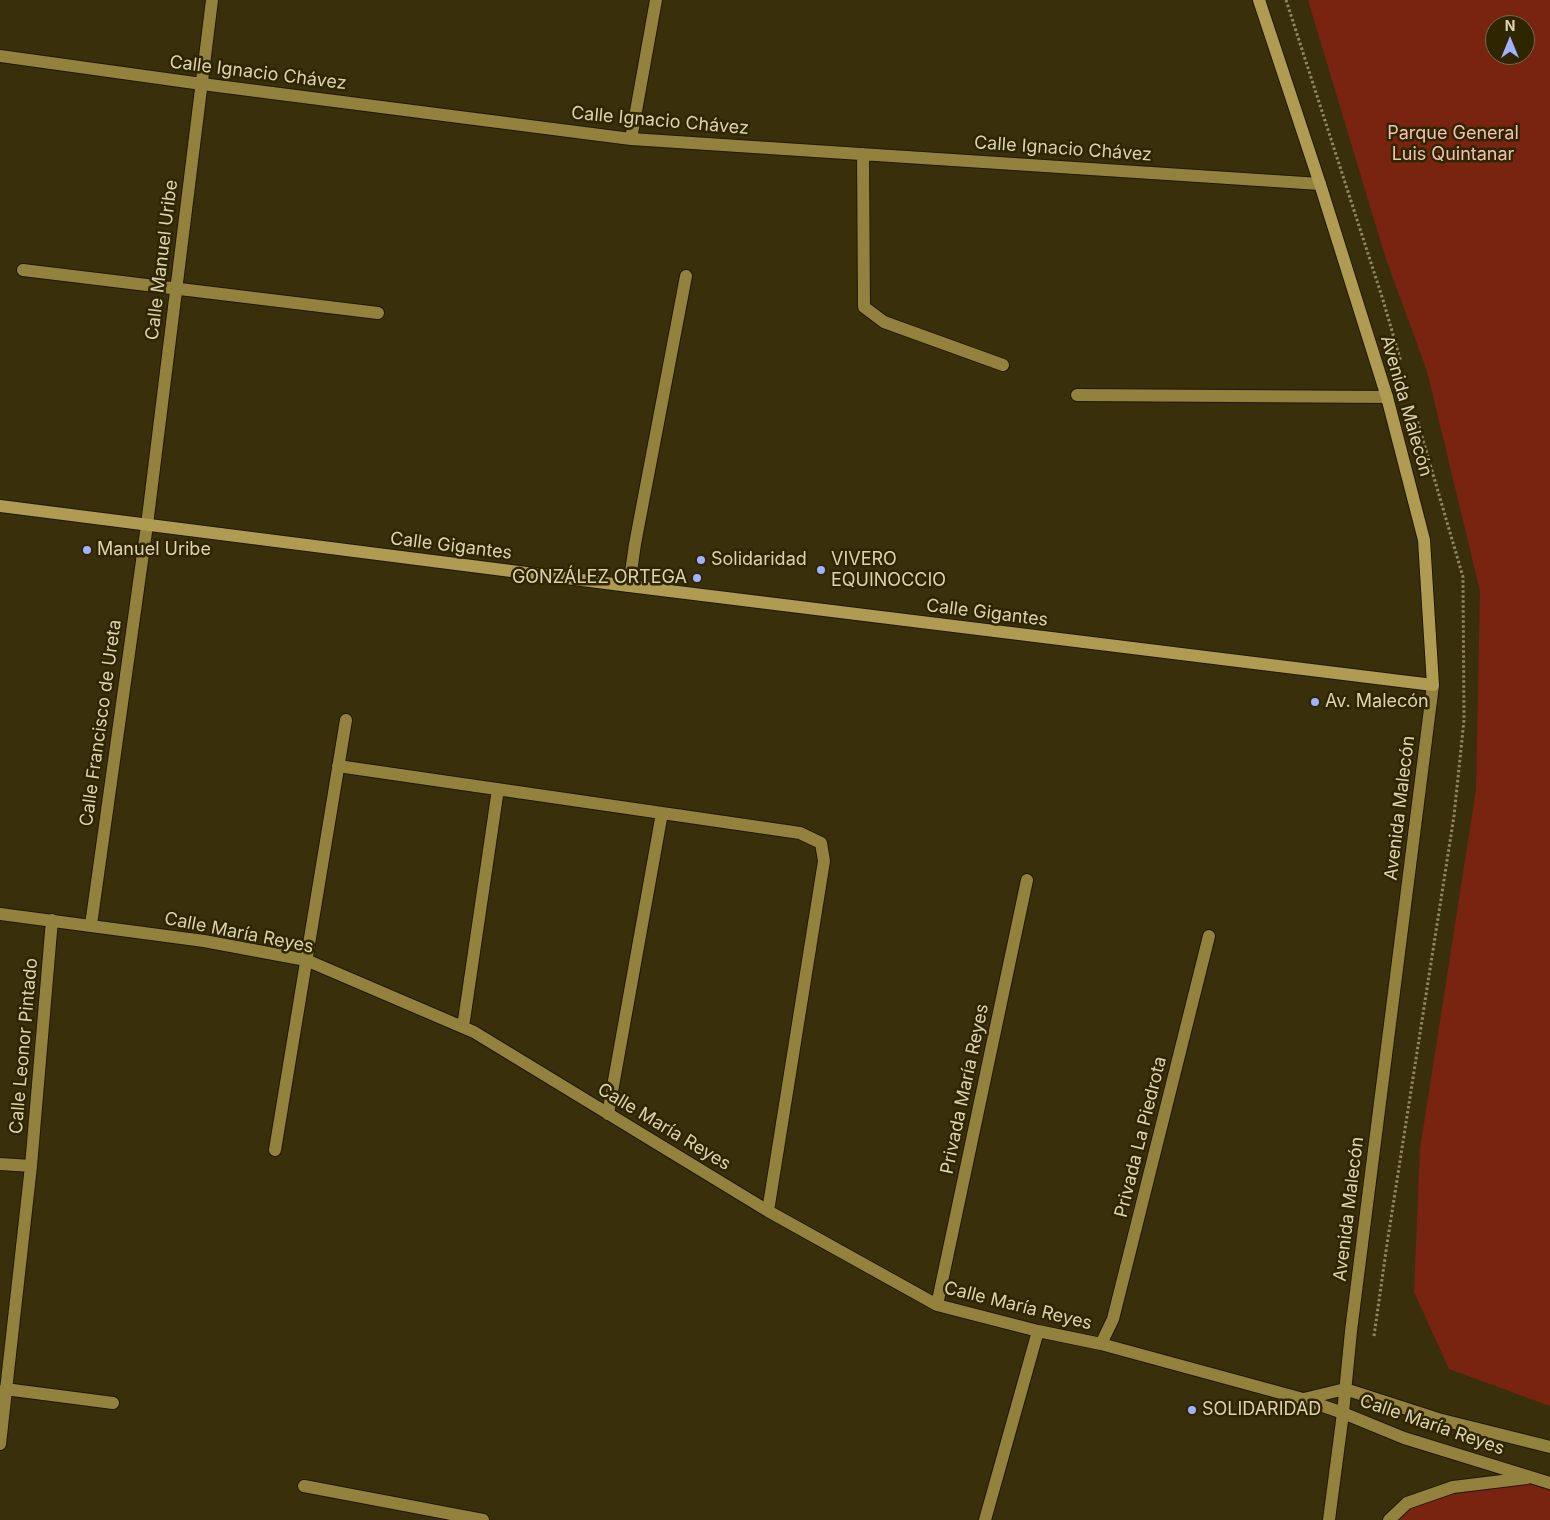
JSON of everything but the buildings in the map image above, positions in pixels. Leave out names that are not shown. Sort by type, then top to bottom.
[{"type":"main road","name":"Avenida Malecón","points":[[1259,0],[1320,184],[1387,397],[1424,540],[1433,685]]},
{"type":"main road","name":"Calle Gigantes","points":[[0,506],[1433,685]]},
{"type":"street","name":"Calle Manuel Uribe","points":[[147,525],[212,0]]},
{"type":"street","points":[[631,139],[656,0]]},
{"type":"street","name":"Calle Ignacio Chávez","points":[[0,56],[631,139],[1320,184]]},
{"type":"street","points":[[863,154],[864,307],[884,322],[1003,365]]},
{"type":"street","points":[[24,270],[378,313]]},
{"type":"street","points":[[629,586],[635,544],[686,276]]},
{"type":"street","points":[[1077,395],[1387,397]]},
{"type":"street","name":"Calle Francisco de Ureta","points":[[91,925],[147,525]]},
{"type":"street","name":"Avenida Malecón","points":[[1328,1520],[1343,1413],[1351,1331],[1433,685]]},
{"type":"street","points":[[275,1150],[346,720]]},
{"type":"street","points":[[338,766],[800,833],[821,842],[824,861],[768,1211]]},
{"type":"street","points":[[463,1027],[498,789]]},
{"type":"street","points":[[608,1114],[662,813]]},
{"type":"street","name":"Privada María Reyes","points":[[937,1305],[1027,880]]},
{"type":"street","name":"Calle María Reyes","points":[[0,914],[204,941],[306,960],[463,1027],[768,1211],[937,1305],[1038,1331],[1101,1344],[1303,1399],[1404,1438],[1550,1483]]},
{"type":"street","name":"Calle Leonor Pintado","points":[[0,1444],[6,1389],[5,1343],[31,1166],[52,920]]},
{"type":"street","name":"Privada La Piedrota","points":[[1101,1344],[1114,1319],[1209,936]]},
{"type":"street","points":[[0,1164],[31,1166]]},
{"type":"street","points":[[985,1520],[1038,1331]]},
{"type":"street","points":[[6,1389],[114,1403]]},
{"type":"street","name":"Calle María Reyes","points":[[1303,1399],[1345,1390],[1438,1419],[1550,1446]]},
{"type":"street","points":[[1389,1520],[1407,1503],[1453,1487],[1531,1478]]},
{"type":"street","points":[[304,1486],[420,1514],[483,1520]]},
{"type":"green space","name":"Parque General Luis Quintanar","points":[[1308,0],[1550,0],[1550,1406],[1449,1369],[1414,1292],[1420,1149],[1476,790],[1480,591],[1427,371],[1385,256]]},
{"type":"green space","points":[[1509,1471],[1550,1477],[1550,1520],[1391,1520],[1407,1503]]},
{"type":"place","name":"Manuel Uribe","points":[[87,550]]},
{"type":"place","name":"Solidaridad","points":[[701,560]]},
{"type":"place","name":"VIVERO EQUINOCCIO","points":[[821,570]]},
{"type":"place","name":"GONZÁLEZ ORTEGA","points":[[697,578]]},
{"type":"place","name":"Av. Malecón","points":[[1315,702]]},
{"type":"place","name":"SOLIDARIDAD","points":[[1192,1410]]}]
